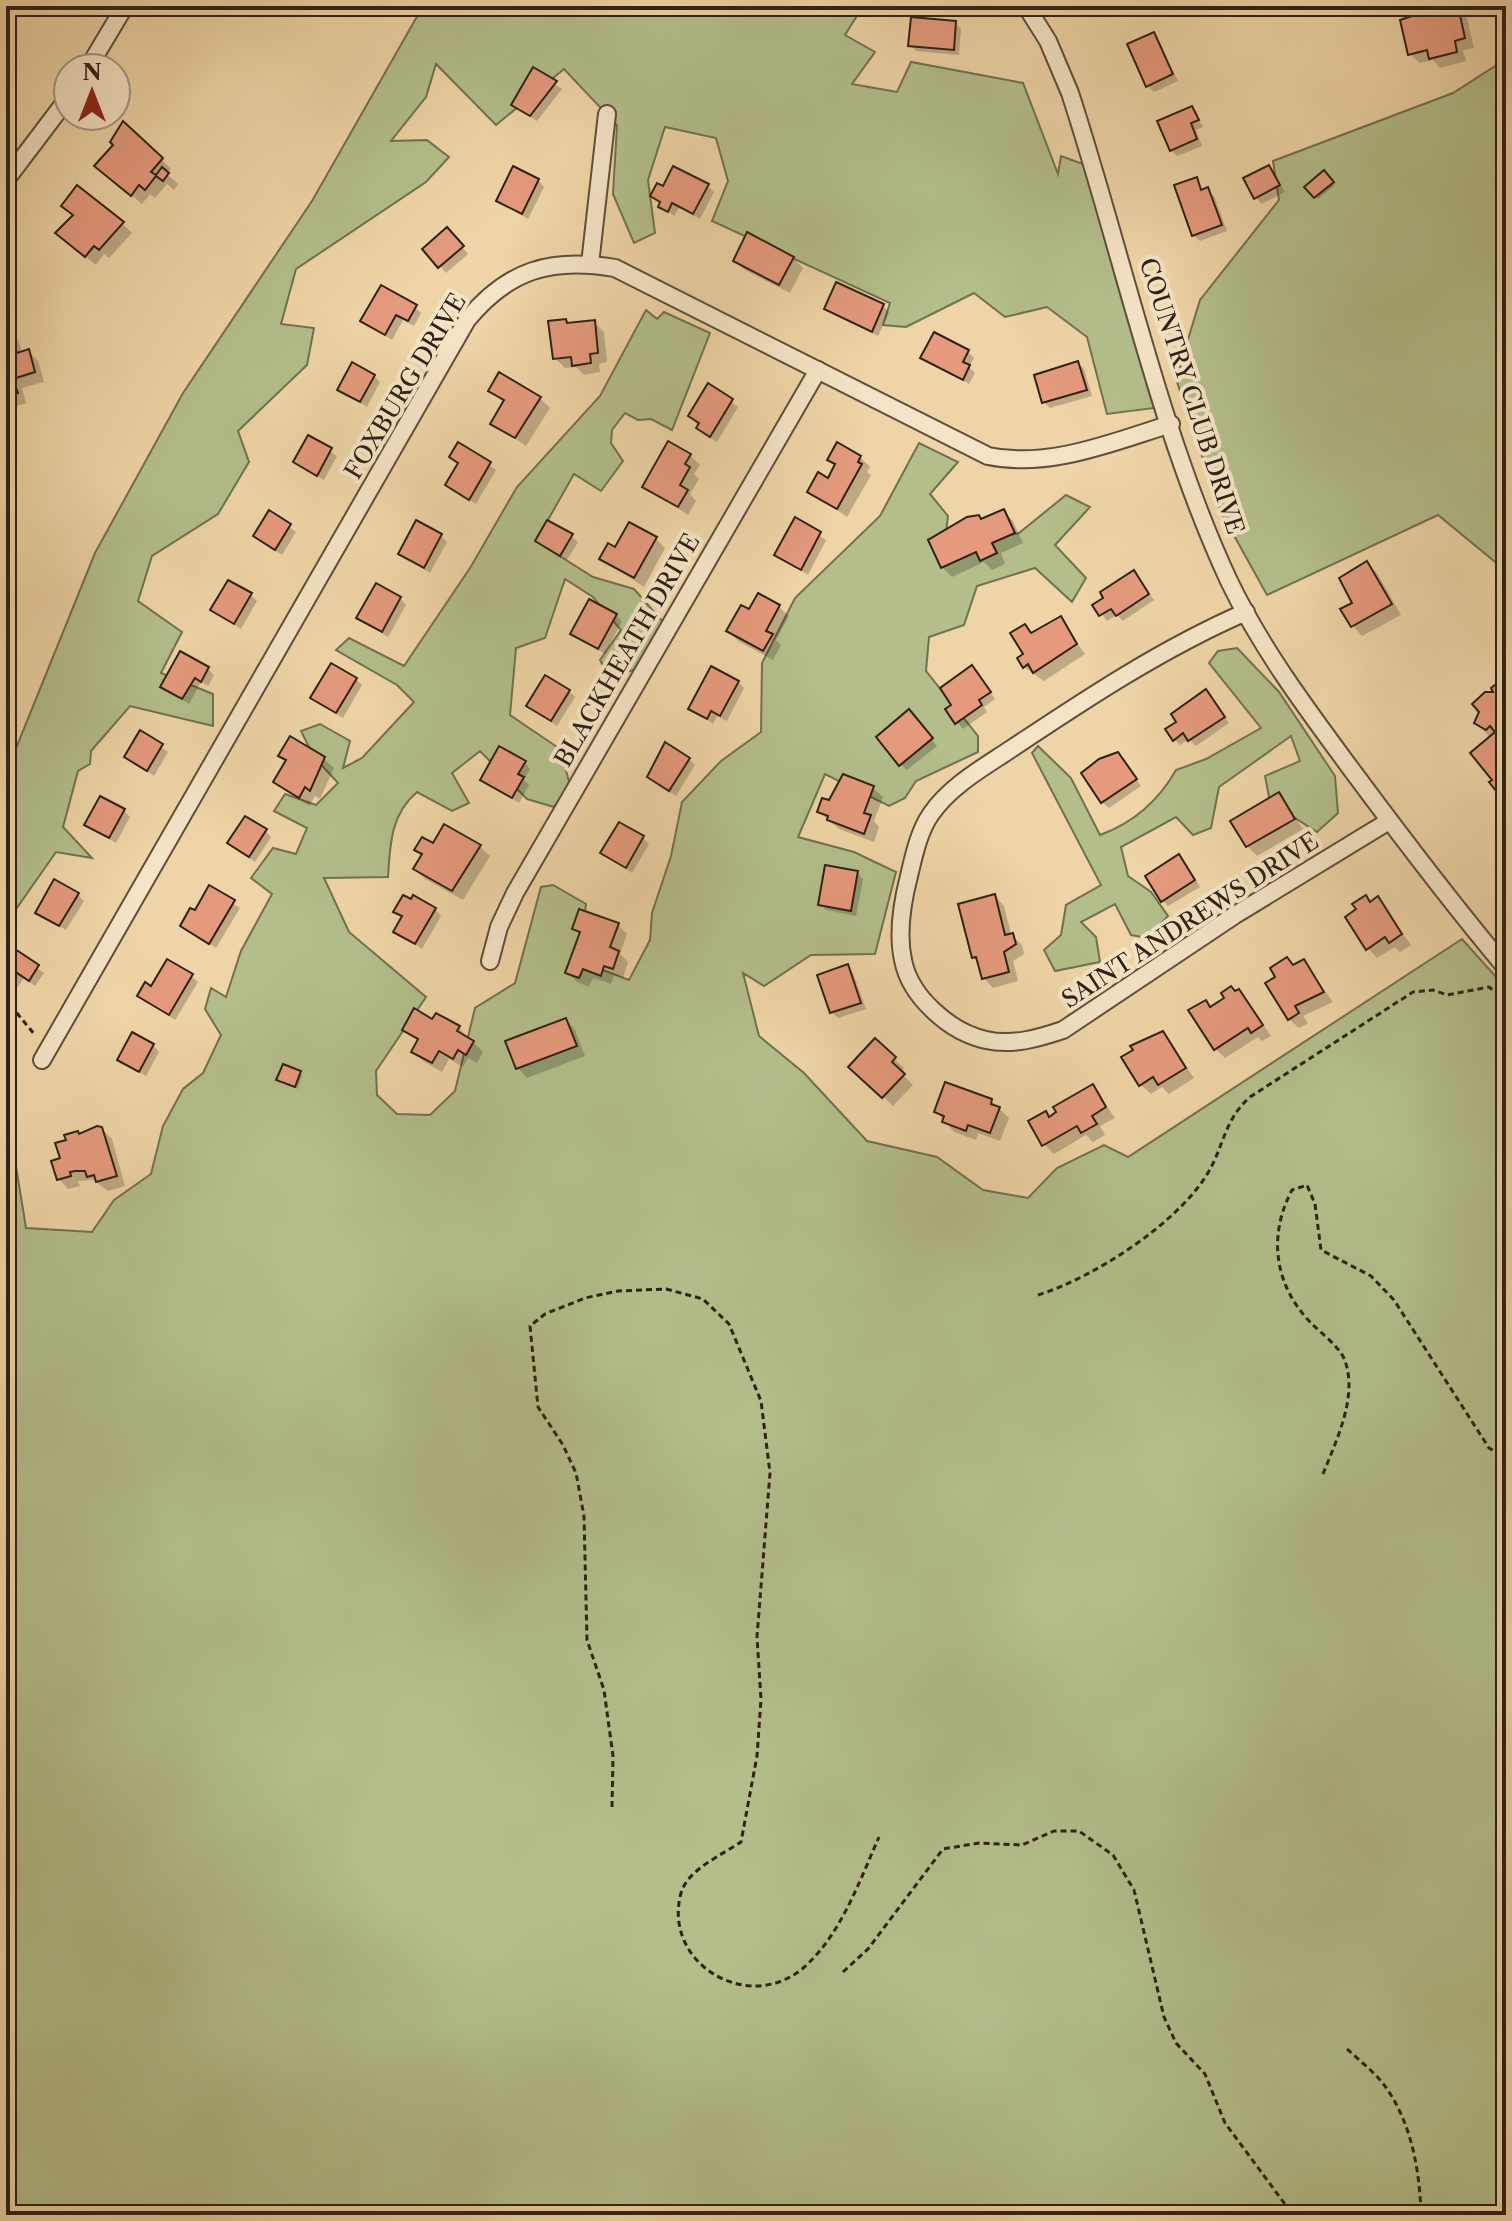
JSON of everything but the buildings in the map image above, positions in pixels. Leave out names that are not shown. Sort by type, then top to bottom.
[{"type":"street","points":[[98,52],[125,6]]},
{"type":"street","name":"COUNTRY CLUB DRIVE","points":[[1026,6],[1048,41],[1070,93],[1171,424],[1205,523],[1246,612],[1285,677],[1389,821],[1506,968]]},
{"type":"street","points":[[590,264],[607,114]]},
{"type":"street","points":[[6,180],[52,119]]},
{"type":"street","name":"FOXBURG DRIVE","points":[[45,1055],[467,320],[486,297],[506,282],[550,266],[590,264],[633,275],[968,448],[1011,461],[1054,457],[1171,424]]},
{"type":"street","name":"BLACKHEATH DRIVE","points":[[490,961],[499,927],[515,893],[818,370]]},
{"type":"street","name":"SAINT ANDREWS DRIVE","points":[[1246,612],[1195,634],[1030,737],[970,777],[931,813],[921,833],[901,906],[903,961],[924,1000],[946,1020],[986,1040],[1035,1040],[1063,1030],[1235,915],[1389,821]]},
{"type":"path","points":[[1038,1295],[1068,1286],[1189,1203],[1209,1172],[1233,1112],[1250,1097],[1413,992],[1433,990],[1447,995],[1489,987],[1506,1000]]},
{"type":"path","points":[[7,1012],[16,1012],[45,1055]]},
{"type":"path","points":[[1323,1474],[1343,1419],[1348,1389],[1345,1359],[1294,1306],[1280,1277],[1277,1240],[1279,1215],[1292,1190],[1307,1185],[1315,1204],[1321,1250],[1371,1276],[1394,1300],[1489,1448],[1506,1458]]},
{"type":"path","points":[[612,1807],[613,1756],[604,1690],[587,1640],[584,1516],[576,1473],[563,1445],[538,1407],[530,1326],[545,1314],[585,1298],[666,1289],[703,1299],[729,1324],[743,1367],[761,1401],[770,1473],[757,1637],[759,1730],[741,1842],[693,1873],[681,1891],[679,1918],[689,1946],[707,1974],[736,1984],[772,1987],[802,1969],[828,1939],[879,1837]]},
{"type":"path","points":[[843,1972],[868,1949],[943,1849],[979,1843],[1022,1845],[1054,1831],[1079,1831],[1113,1855],[1134,1890],[1164,2017],[1176,2043],[1205,2074],[1225,2123],[1293,2215]]},
{"type":"path","points":[[1347,2049],[1387,2088],[1403,2122],[1420,2172],[1421,2215]]},
{"type":"green space","points":[[423,6],[863,6],[845,35],[875,52],[852,84],[897,92],[911,62],[1023,83],[1058,174],[1061,156],[1083,164],[1154,408],[1107,414],[1087,337],[1047,307],[1005,317],[974,293],[906,327],[883,325],[890,303],[712,221],[728,181],[716,138],[665,127],[648,180],[655,233],[634,243],[613,194],[617,125],[564,69],[496,125],[436,64],[426,97],[391,141],[427,140],[449,157],[426,182],[296,269],[281,324],[314,328],[307,365],[238,431],[249,462],[218,514],[152,556],[138,601],[182,632],[161,673],[213,694],[213,726],[130,706],[91,751],[90,764],[78,771],[63,827],[92,858],[56,852],[14,912],[6,909],[6,773],[95,553],[183,393],[312,201]]},
{"type":"green space","points":[[1506,59],[1506,571],[1438,515],[1267,595],[1221,512],[1176,379],[1200,300],[1279,200],[1273,161],[1453,93]]},
{"type":"green space","points":[[646,310],[657,319],[664,312],[710,333],[672,430],[651,419],[638,420],[625,413],[612,430],[611,443],[623,461],[601,491],[574,474],[536,541],[593,577],[634,589],[663,622],[634,670],[610,677],[600,660],[621,630],[593,597],[565,579],[545,638],[516,648],[510,715],[560,749],[570,785],[554,807],[527,799],[480,751],[452,773],[469,803],[452,811],[417,792],[408,801],[394,830],[388,877],[324,878],[349,932],[426,997],[376,1071],[377,1095],[397,1114],[430,1115],[455,1091],[475,1008],[515,983],[541,887],[553,885],[586,904],[579,961],[629,980],[650,940],[652,913],[671,856],[682,802],[721,761],[761,732],[762,663],[795,598],[880,516],[919,443],[958,462],[930,494],[948,516],[944,549],[1019,533],[1066,495],[1090,507],[1055,545],[1086,578],[1072,602],[1035,568],[977,586],[964,625],[929,637],[926,671],[978,736],[978,752],[916,781],[905,798],[889,806],[825,774],[798,837],[854,852],[896,872],[875,954],[811,955],[764,986],[743,973],[759,1036],[804,1073],[867,1141],[937,1157],[983,1190],[1028,1198],[1057,1168],[1104,1145],[1128,1157],[1462,939],[1506,988],[1506,2215],[6,2215],[6,1105],[26,1228],[92,1232],[114,1200],[151,1174],[163,1126],[183,1089],[203,1073],[221,1035],[205,1009],[211,988],[226,997],[241,951],[272,894],[251,878],[273,848],[296,854],[307,828],[274,811],[285,794],[316,805],[338,783],[314,757],[301,731],[320,724],[350,741],[343,768],[362,758],[414,702],[397,685],[336,650],[349,638],[404,666],[470,568],[517,487],[600,396]]},
{"type":"green space","points":[[1237,648],[1279,692],[1335,776],[1338,813],[1317,832],[1270,802],[1265,776],[1300,761],[1291,736],[1219,787],[1211,828],[1193,835],[1176,817],[1121,847],[1128,876],[1151,892],[1168,916],[1147,938],[1131,935],[1115,904],[1081,922],[1096,937],[1100,962],[1055,971],[1044,950],[1061,935],[1066,905],[1101,885],[1032,753],[1038,746],[1071,778],[1100,835],[1112,830],[1144,809],[1162,791],[1176,770],[1206,759],[1261,728],[1209,663],[1218,651]]}]
